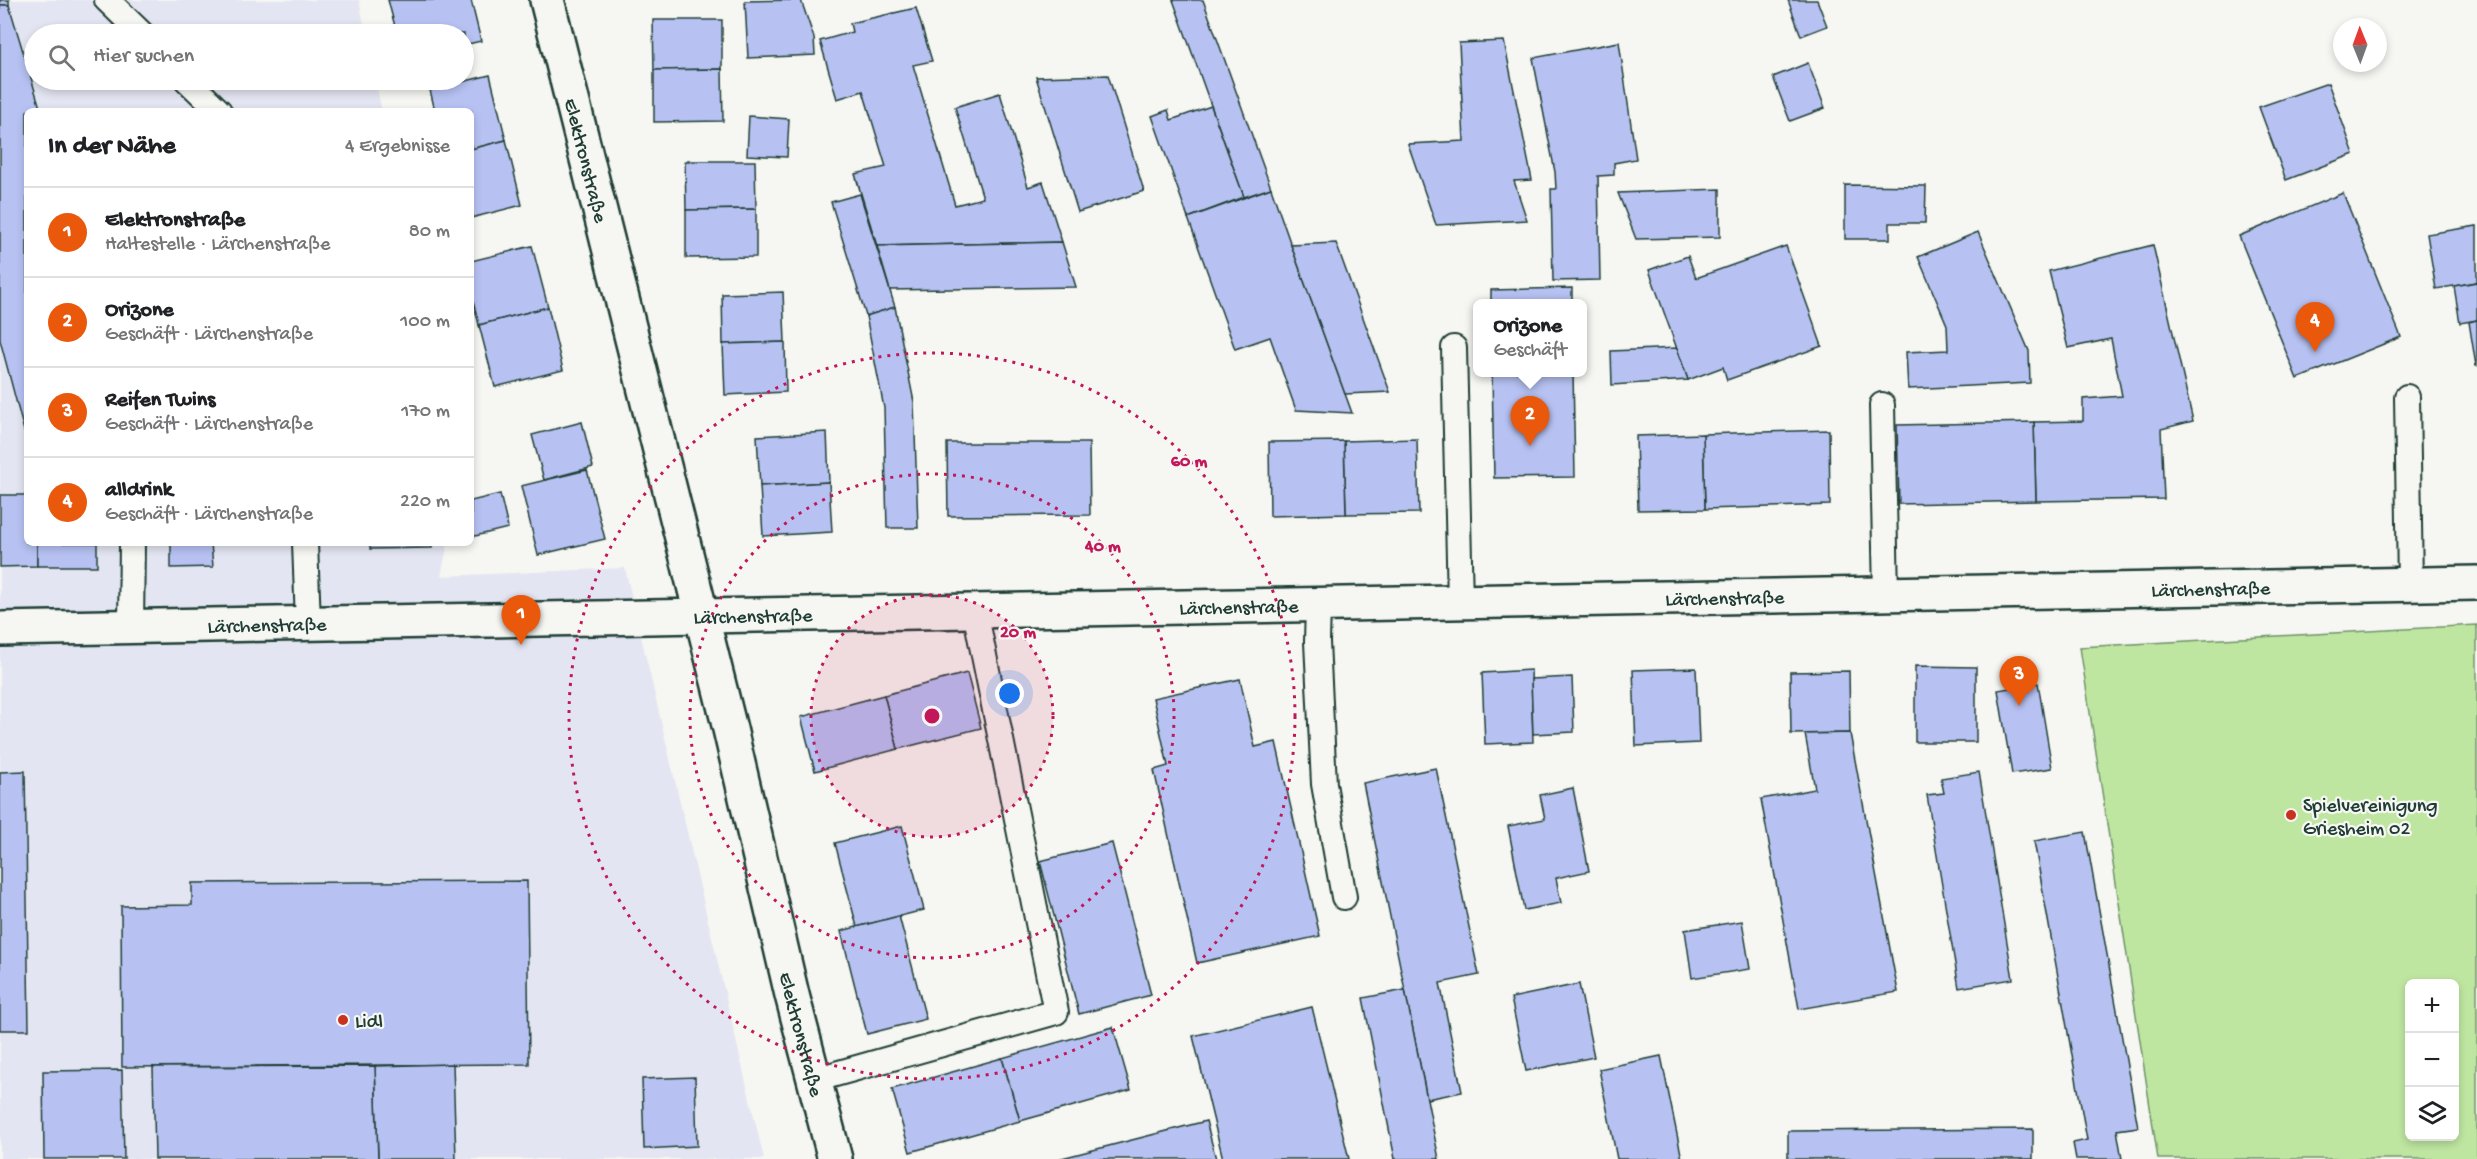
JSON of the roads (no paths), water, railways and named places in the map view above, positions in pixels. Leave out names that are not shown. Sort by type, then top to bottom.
[{"type":"street","name":"Elektronstraße","points":[[547,0],[835,1159]]},
{"type":"street","name":"Lärchenstraße","points":[[0,629],[2477,583]]},
{"type":"lane","points":[[107,0],[132,24]]},
{"type":"lane","points":[[197,90],[216,108]]},
{"type":"lane","points":[[1454,348],[1460,602]]},
{"type":"lane","points":[[2407,397],[2410,584]]},
{"type":"lane","points":[[1882,405],[1886,595]]},
{"type":"lane","points":[[131,626],[132,546]]},
{"type":"lane","points":[[305,546],[308,623]]},
{"type":"lane","points":[[1318,606],[1317,642],[1324,784],[1344,897]]},
{"type":"lane","points":[[814,1080],[1056,1012],[975,611]]},
{"type":"place","name":"alldrink","points":[[2315,352]]},
{"type":"place","name":"Orizone","points":[[1530,446]]},
{"type":"place","name":"Elektronstraße","points":[[521,645]]},
{"type":"place","name":"Reifen Twins","points":[[2019,706]]},
{"type":"place","name":"Spielvereinigung Griesheim 02","points":[[2291,815]]},
{"type":"place","name":"Lidl","points":[[343,1020]]}]
